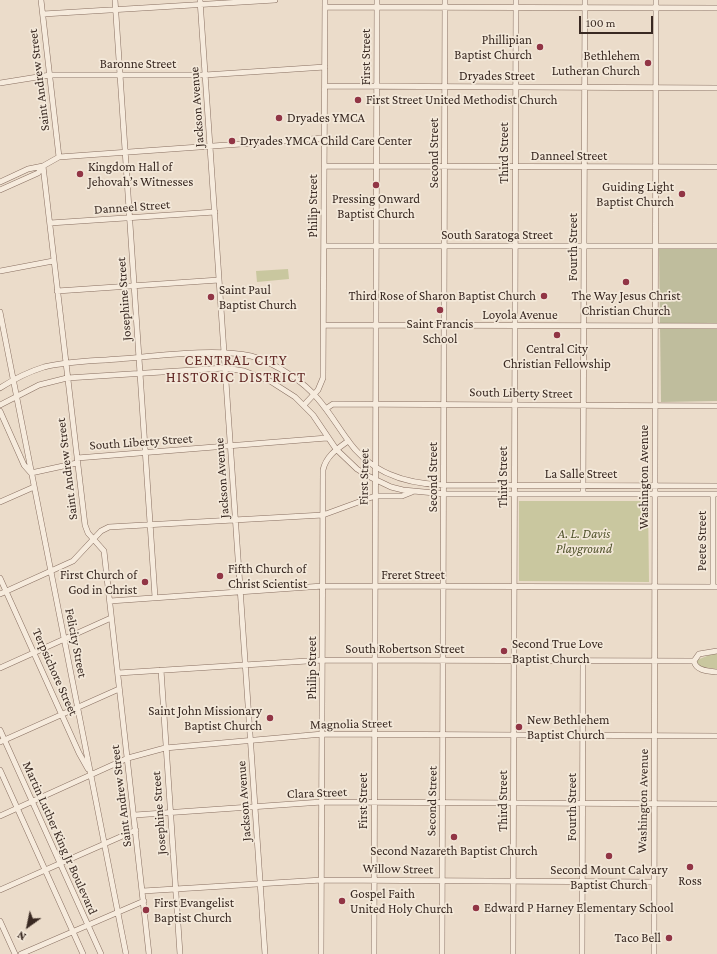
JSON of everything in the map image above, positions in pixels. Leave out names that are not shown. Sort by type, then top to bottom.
[{"type":"street","name":"Saint Andrew Street","points":[[41,0],[60,157]]},
{"type":"street","name":"Josephine Street","points":[[115,0],[133,286],[156,597]]},
{"type":"street","points":[[43,14],[116,10],[201,2],[275,0]]},
{"type":"street","name":"Philip Street","points":[[304,405],[315,394],[324,378],[325,0]]},
{"type":"street","name":"First Street","points":[[374,954],[377,0]]},
{"type":"street","name":"Second Street","points":[[442,954],[444,802],[445,0]]},
{"type":"street","name":"Third Street","points":[[513,954],[516,0]]},
{"type":"street","name":"Fourth Street","points":[[583,494],[585,0]]},
{"type":"street","name":"Washington Avenue","points":[[654,954],[653,804],[656,661],[655,486],[657,246],[656,0]]},
{"type":"street","name":"Jackson Avenue","points":[[201,2],[265,954]]},
{"type":"street","points":[[325,7],[717,8]]},
{"type":"street","name":"Baronne Street","points":[[0,83],[50,75],[206,75],[325,67]]},
{"type":"street","name":"Dryades Street","points":[[325,86],[717,88]]},
{"type":"street","points":[[0,182],[28,169],[43,166],[60,157],[125,151],[324,138]]},
{"type":"street","name":"Saint Andrew Street","points":[[43,166],[84,526],[104,551],[150,954]]},
{"type":"street","points":[[0,190],[38,173],[43,166]]},
{"type":"street","name":"Danneel Street","points":[[324,166],[717,167]]},
{"type":"street","name":"Danneel Street","points":[[50,223],[215,212]]},
{"type":"street","name":"South Saratoga Street","points":[[324,246],[717,246]]},
{"type":"street","points":[[0,271],[53,261]]},
{"type":"street","points":[[57,291],[219,280]]},
{"type":"street","name":"Felicity Street","points":[[0,312],[2,329],[126,954]]},
{"type":"street","name":"Loyola Avenue","points":[[324,325],[717,326]]},
{"type":"street","name":"La Salle Street","points":[[0,388],[13,380],[41,368],[66,363],[224,353],[252,357],[269,363],[292,376],[315,394],[327,408],[348,441],[376,467],[393,477],[406,481],[444,485],[717,486]]},
{"type":"street","points":[[0,405],[39,385],[68,378],[225,368],[257,375],[284,388],[304,405],[336,449],[357,469],[391,487],[413,492]]},
{"type":"street","name":"South Liberty Street","points":[[327,408],[333,404],[717,406]]},
{"type":"street","points":[[0,411],[24,465],[31,473]]},
{"type":"street","name":"South Liberty Street","points":[[31,473],[77,461],[146,452],[327,438]]},
{"type":"street","name":"Philip Street","points":[[321,954],[324,465],[336,449],[348,441]]},
{"type":"street","points":[[0,502],[34,487]]},
{"type":"street","points":[[0,594],[77,559],[101,531],[109,528],[236,519],[323,515],[375,496],[402,496],[413,492]]},
{"type":"street","name":"La Salle Street","points":[[413,492],[444,494],[715,494]]},
{"type":"street","name":"Peete Street","points":[[715,494],[715,587]]},
{"type":"street","name":"Terpsichore Street","points":[[0,578],[62,714],[78,753],[91,775]]},
{"type":"street","name":"Freret Street","points":[[110,601],[323,586],[715,587]]},
{"type":"street","points":[[0,668],[111,618]]},
{"type":"street","name":"South Robertson Street","points":[[118,673],[323,660],[694,661],[699,654],[717,651]]},
{"type":"street","name":"Fourth Street","points":[[582,954],[584,803],[583,660]]},
{"type":"street","points":[[694,661],[696,667],[700,669],[717,672]]},
{"type":"street","name":"Josephine Street","points":[[161,670],[165,748],[180,954]]},
{"type":"street","points":[[2,741],[119,689]]},
{"type":"street","name":"Martin Luther King Jr Boulevard","points":[[0,730],[2,741],[32,802],[100,954]]},
{"type":"street","name":"Magnolia Street","points":[[0,816],[128,758],[165,748],[323,734],[717,736]]},
{"type":"street","name":"Martin Luther King Jr Boulevard","points":[[0,770],[83,954]]},
{"type":"street","name":"Clara Street","points":[[135,815],[322,802],[717,804]]},
{"type":"street","points":[[0,890],[104,842],[136,830]]},
{"type":"street","name":"Willow Street","points":[[143,890],[322,880],[654,882]]},
{"type":"street","points":[[22,954],[87,924],[144,901]]},
{"type":"street","points":[[0,921],[15,954]]},
{"type":"green space","points":[[288,269],[289,279],[257,282],[256,271]]},
{"type":"green space","name":"A. L. Davis Playground","points":[[519,501],[648,501],[649,582],[519,581]]},
{"type":"green space","points":[[712,654],[717,654],[717,669],[701,667],[697,664],[697,660]]},
{"type":"shaded area","points":[[659,249],[717,249],[717,401],[661,402]]},
{"type":"place","name":"Phillipian Baptist Church","points":[[540,47]]},
{"type":"place","name":"Bethlehem Lutheran Church","points":[[648,63]]},
{"type":"place","name":"First Street United Methodist Church","points":[[358,100]]},
{"type":"place","name":"Dryades YMCA","points":[[279,118]]},
{"type":"place","name":"Dryades YMCA Child Care Center","points":[[232,141]]},
{"type":"place","name":"Kingdom Hall of Jehovah’s Witnesses","points":[[80,174]]},
{"type":"place","name":"Pressing Onward Baptist Church","points":[[376,185]]},
{"type":"place","name":"Guiding Light Baptist Church","points":[[682,194]]},
{"type":"place","name":"The Way Jesus Christ Christian Church","points":[[626,282]]},
{"type":"place","name":"Third Rose of Sharon Baptist Church","points":[[544,296]]},
{"type":"place","name":"Saint Paul Baptist Church","points":[[211,297]]},
{"type":"place","name":"Saint Francis School","points":[[440,310]]},
{"type":"place","name":"Central City Christian Fellowship","points":[[557,335]]},
{"type":"place","name":"Fifth Church of Christ Scientist","points":[[220,576]]},
{"type":"place","name":"First Church of God in Christ","points":[[145,582]]},
{"type":"place","name":"Second True Love Baptist Church","points":[[504,651]]},
{"type":"place","name":"Saint John Missionary Baptist Church","points":[[270,718]]},
{"type":"place","name":"New Bethlehem Baptist Church","points":[[519,727]]},
{"type":"place","name":"Second Nazareth Baptist Church","points":[[454,837]]},
{"type":"place","name":"Second Mount Calvary Baptist Church","points":[[609,856]]},
{"type":"place","name":"Ross","points":[[690,867]]},
{"type":"place","name":"Gospel Faith United Holy Church","points":[[342,901]]},
{"type":"place","name":"Edward P Harney Elementary School","points":[[476,908]]},
{"type":"place","name":"First Evangelist Baptist Church","points":[[146,910]]},
{"type":"place","name":"Taco Bell","points":[[669,938]]},
{"type":"district","name":"CENTRAL CITY HISTORIC DISTRICT","points":[[236,368]]}]
